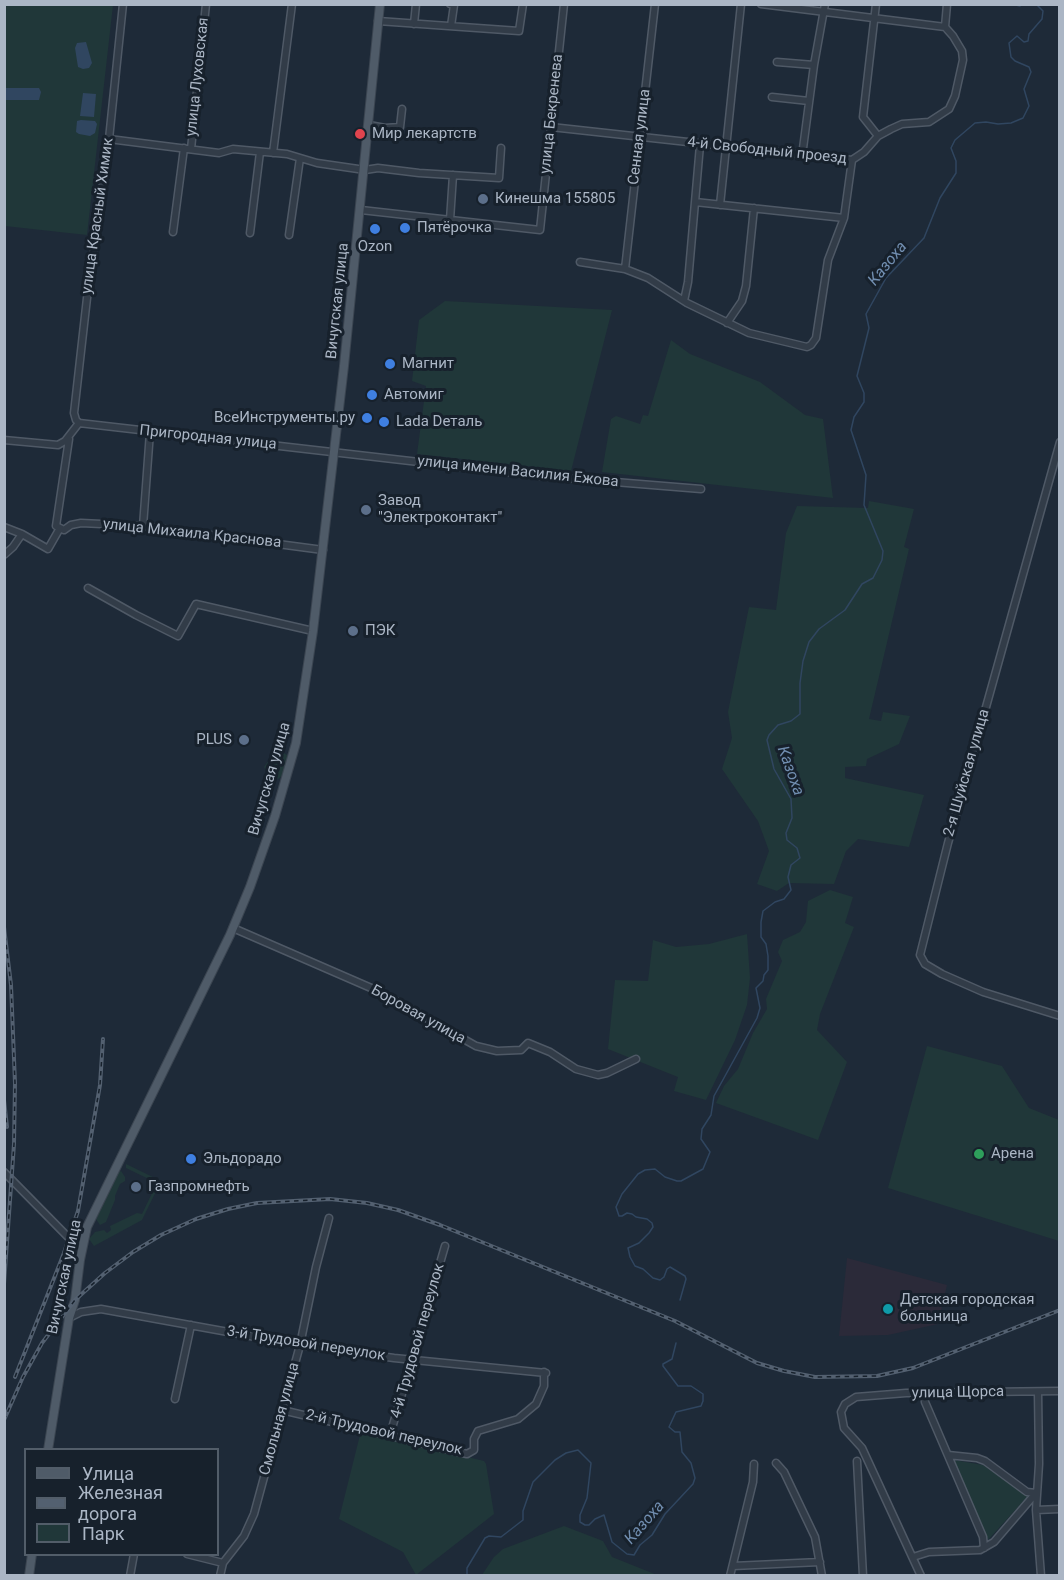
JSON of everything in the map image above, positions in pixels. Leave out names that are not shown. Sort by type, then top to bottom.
[{"type":"main road","name":"Вичугская улица","points":[[48,1448],[69,1318],[75,1300],[87,1227],[233,928],[268,836],[294,753],[313,632],[334,452],[361,210],[380,4]]},
{"type":"main road","points":[[29,1575],[32,1556]]},
{"type":"street","name":"улица Красный Химик","points":[[80,424],[74,413],[109,139],[123,4]]},
{"type":"street","name":"улица Луховская","points":[[173,232],[187,149],[206,4]]},
{"type":"street","points":[[273,153],[292,4]]},
{"type":"street","points":[[414,24],[416,4]]},
{"type":"street","points":[[450,4],[454,5],[451,27]]},
{"type":"street","points":[[378,21],[519,32],[523,4]]},
{"type":"street","name":"улица Бекренева","points":[[450,220],[540,230],[564,4]]},
{"type":"street","name":"Сенная улица","points":[[625,269],[655,4]]},
{"type":"street","points":[[720,205],[741,4]]},
{"type":"street","points":[[761,4],[945,27],[947,4]]},
{"type":"street","points":[[802,156],[825,4]]},
{"type":"street","points":[[876,4],[863,117],[878,136]]},
{"type":"street","name":"4-й Свободный проезд","points":[[551,127],[852,160],[864,152],[878,136],[902,124],[929,122],[949,109],[955,96],[963,60],[962,51],[945,27]]},
{"type":"street","points":[[777,62],[814,65]]},
{"type":"street","points":[[772,97],[809,101]]},
{"type":"street","points":[[369,125],[400,127],[402,109]]},
{"type":"street","points":[[109,139],[219,153],[232,149],[273,153],[317,163],[365,170],[378,168],[499,178],[501,148]]},
{"type":"street","points":[[684,301],[688,282],[700,145]]},
{"type":"street","points":[[250,232],[260,152]]},
{"type":"street","points":[[289,235],[300,158]]},
{"type":"street","points":[[580,262],[625,269],[653,280],[684,301],[749,333],[807,347],[816,338],[828,260],[844,218],[852,160]]},
{"type":"street","points":[[361,210],[450,220],[453,176]]},
{"type":"street","points":[[695,202],[844,218]]},
{"type":"street","points":[[727,323],[742,301],[744,293],[754,208]]},
{"type":"street","points":[[4,440],[58,445],[65,441],[80,424]]},
{"type":"street","name":"Пригородная улица","points":[[80,424],[334,452]]},
{"type":"street","points":[[143,526],[150,432]]},
{"type":"street","points":[[4,526],[48,549],[62,529],[56,526],[69,439]]},
{"type":"street","name":"2-я Шуйская улица","points":[[1059,442],[948,843],[920,956],[926,964],[942,974],[983,992],[1059,1016]]},
{"type":"street","name":"улица имени Василия Ежова","points":[[334,452],[541,476],[701,489]]},
{"type":"street","name":"улица Михаила Краснова","points":[[62,529],[81,522],[143,526],[322,550]]},
{"type":"street","points":[[4,555],[22,534]]},
{"type":"street","points":[[88,588],[178,636],[196,604],[313,632]]},
{"type":"street","name":"Боровая улица","points":[[233,928],[378,992],[476,1047],[497,1051],[520,1050],[528,1043],[550,1052],[576,1069],[597,1075],[607,1073],[636,1059]]},
{"type":"street","points":[[4,1172],[69,1238],[81,1254]]},
{"type":"street","name":"Смольная улица","points":[[220,1575],[223,1563],[239,1545],[249,1527],[300,1345],[329,1218]]},
{"type":"street","name":"4-й Трудовой переулок","points":[[390,1435],[446,1246]]},
{"type":"street","name":"3-й Трудовой переулок","points":[[69,1318],[81,1312],[100,1309],[300,1345],[545,1372]]},
{"type":"street","points":[[175,1399],[191,1325]]},
{"type":"street","name":"2-й Трудовой переулок","points":[[282,1410],[467,1454],[475,1447],[474,1439],[478,1431],[518,1419],[536,1404],[544,1386],[545,1372]]},
{"type":"street","name":"улица Щорса","points":[[913,1557],[862,1448],[844,1428],[842,1408],[856,1397],[924,1393],[1059,1391]]},
{"type":"street","points":[[1038,1392],[1039,1464],[1036,1510],[1041,1575]]},
{"type":"street","points":[[924,1393],[925,1402],[982,1537],[984,1548]]},
{"type":"street","points":[[948,1455],[985,1461],[1027,1491],[1036,1493]]},
{"type":"street","points":[[857,1461],[863,1575]]},
{"type":"street","points":[[776,1463],[784,1472],[814,1537],[822,1575]]},
{"type":"street","points":[[730,1575],[753,1482],[754,1464]]},
{"type":"street","points":[[921,1575],[913,1557],[929,1552],[975,1552],[984,1548],[999,1537],[1036,1493]]},
{"type":"street","points":[[1036,1510],[1059,1509]]},
{"type":"street","points":[[130,1575],[135,1556]]},
{"type":"street","points":[[195,1556],[223,1563]]},
{"type":"street","points":[[733,1566],[820,1562]]},
{"type":"shaded area","points":[[847,1258],[947,1285],[938,1324],[888,1335],[839,1336]]},
{"type":"green space","points":[[5,5],[113,5],[87,235],[5,226]]},
{"type":"green space","points":[[445,301],[612,310],[571,471],[417,454],[426,386],[412,381],[419,320]]},
{"type":"green space","points":[[671,340],[690,354],[760,382],[805,415],[823,419],[833,498],[602,472],[611,419],[616,416],[640,424],[643,415],[648,416]]},
{"type":"green space","points":[[869,501],[914,509],[904,547],[909,549],[869,719],[881,721],[883,712],[910,716],[899,744],[867,759],[866,766],[845,767],[845,778],[924,795],[909,847],[858,839],[846,851],[834,884],[789,883],[777,891],[757,884],[769,851],[758,821],[722,769],[732,738],[728,712],[749,607],[776,610],[786,533],[797,506],[868,508]]},
{"type":"green space","points":[[279,750],[287,755],[288,760],[282,776],[278,779],[264,767],[275,751]]},
{"type":"green space","points":[[830,890],[853,897],[845,923],[854,927],[820,1014],[817,1030],[847,1062],[818,1140],[716,1103],[724,1086],[738,1069],[753,1033],[767,1009],[766,999],[782,961],[778,952],[783,940],[800,932],[806,922],[808,901]]},
{"type":"green space","points":[[747,934],[750,978],[747,1005],[735,1040],[706,1100],[674,1091],[678,1077],[608,1049],[615,980],[648,981],[653,940],[676,947],[709,944]]},
{"type":"green space","name":"Арена","points":[[927,1046],[1002,1066],[1029,1108],[1059,1120],[1059,1241],[888,1188]]},
{"type":"green space","points":[[126,1164],[161,1181],[142,1220],[94,1246],[89,1239],[95,1232],[104,1230],[107,1233],[111,1230],[110,1226],[137,1213],[142,1214],[157,1183],[126,1168]]},
{"type":"green space","points":[[121,1171],[125,1181],[120,1184],[106,1222],[100,1225],[96,1219],[117,1173]]},
{"type":"green space","points":[[361,1431],[484,1461],[494,1514],[416,1575],[403,1552],[339,1519]]},
{"type":"green space","points":[[954,1460],[983,1465],[1028,1496],[988,1540]]},
{"type":"green space","points":[[564,1526],[603,1541],[612,1557],[657,1575],[482,1575],[494,1557],[503,1549]]},
{"type":"water","points":[[86,42],[92,63],[89,68],[83,69],[78,67],[75,48],[77,43]]},
{"type":"water","points":[[5,88],[39,88],[41,92],[39,100],[5,100]]},
{"type":"water","points":[[83,93],[96,94],[94,117],[80,116]]},
{"type":"water","points":[[77,121],[95,121],[97,124],[95,133],[90,136],[76,132]]},
{"type":"waterway","name":"Казоха","points":[[1011,4],[1020,6],[1023,4]]},
{"type":"waterway","name":"Казоха","points":[[680,1300],[685,1276],[670,1267],[660,1280],[653,1278],[643,1269],[635,1266],[630,1257],[628,1248],[639,1243],[649,1233],[653,1227],[652,1223],[632,1214],[619,1216],[616,1207],[622,1194],[638,1174],[645,1170],[655,1169],[665,1177],[681,1181],[703,1169],[710,1152],[701,1139],[702,1129],[711,1115],[714,1096],[757,1018],[760,1008],[756,988],[763,981],[768,970],[766,944],[761,937],[763,911],[775,902],[784,899],[791,890],[788,877],[791,865],[800,858],[797,848],[787,840],[786,833],[792,818],[791,799],[774,769],[767,740],[778,725],[791,721],[800,714],[800,683],[809,642],[819,629],[845,610],[862,584],[873,578],[882,560],[883,551],[864,505],[866,475],[851,430],[854,417],[864,402],[864,393],[857,376],[869,328],[866,314],[886,278],[924,238],[940,198],[956,173],[956,161],[951,148],[955,140],[975,123],[1011,123],[1023,118],[1029,106],[1024,89],[1031,72],[1029,67],[1011,57],[1009,43],[1017,36],[1024,42],[1028,41],[1029,34],[1042,19],[1043,11],[1036,4]]},
{"type":"waterway","name":"Казоха","points":[[467,1576],[467,1568],[485,1538],[501,1537],[523,1520],[523,1511],[533,1482],[555,1460],[566,1453],[578,1450],[591,1463],[587,1498],[580,1515],[580,1522],[589,1525],[604,1515],[612,1542],[627,1554],[634,1555],[640,1545],[652,1535],[665,1514],[693,1484],[695,1478],[691,1463],[682,1452],[680,1432],[675,1432],[669,1427],[676,1412],[701,1406],[703,1394],[691,1386],[678,1386],[663,1366],[672,1359],[676,1343]]},
{"type":"railway","points":[[4,927],[11,985],[15,1083],[14,1144],[4,1284]]},
{"type":"railway","points":[[15,1377],[64,1253],[78,1211],[100,1085],[103,1039]]},
{"type":"railway","points":[[4,1100],[7,1127]]},
{"type":"railway","points":[[4,1420],[23,1377],[42,1343],[75,1300],[105,1273],[161,1235],[196,1219],[257,1203],[330,1199],[367,1203],[398,1210],[675,1321],[757,1363],[815,1377],[877,1376],[913,1368],[1060,1310]]},
{"type":"place","name":"Мир лекартств","points":[[360,134]]},
{"type":"place","name":"Кинешма 155805","points":[[483,199]]},
{"type":"place","name":"Пятёрочка","points":[[405,228]]},
{"type":"place","name":"Ozon","points":[[375,229]]},
{"type":"place","name":"Магнит","points":[[390,364]]},
{"type":"place","name":"Автомиг","points":[[372,395]]},
{"type":"place","name":"ВсеИнструменты.ру","points":[[367,418]]},
{"type":"place","name":"Lada Dеталь","points":[[384,422]]},
{"type":"place","name":"Завод \"Электроконтакт\"","points":[[366,510]]},
{"type":"place","name":"ПЭК","points":[[353,631]]},
{"type":"place","name":"PLUS","points":[[244,740]]},
{"type":"place","name":"Арена","points":[[979,1154]]},
{"type":"place","name":"Эльдорадо","points":[[191,1159]]},
{"type":"place","name":"Газпромнефть","points":[[136,1187]]},
{"type":"place","name":"Детская городская больница","points":[[888,1309]]}]
